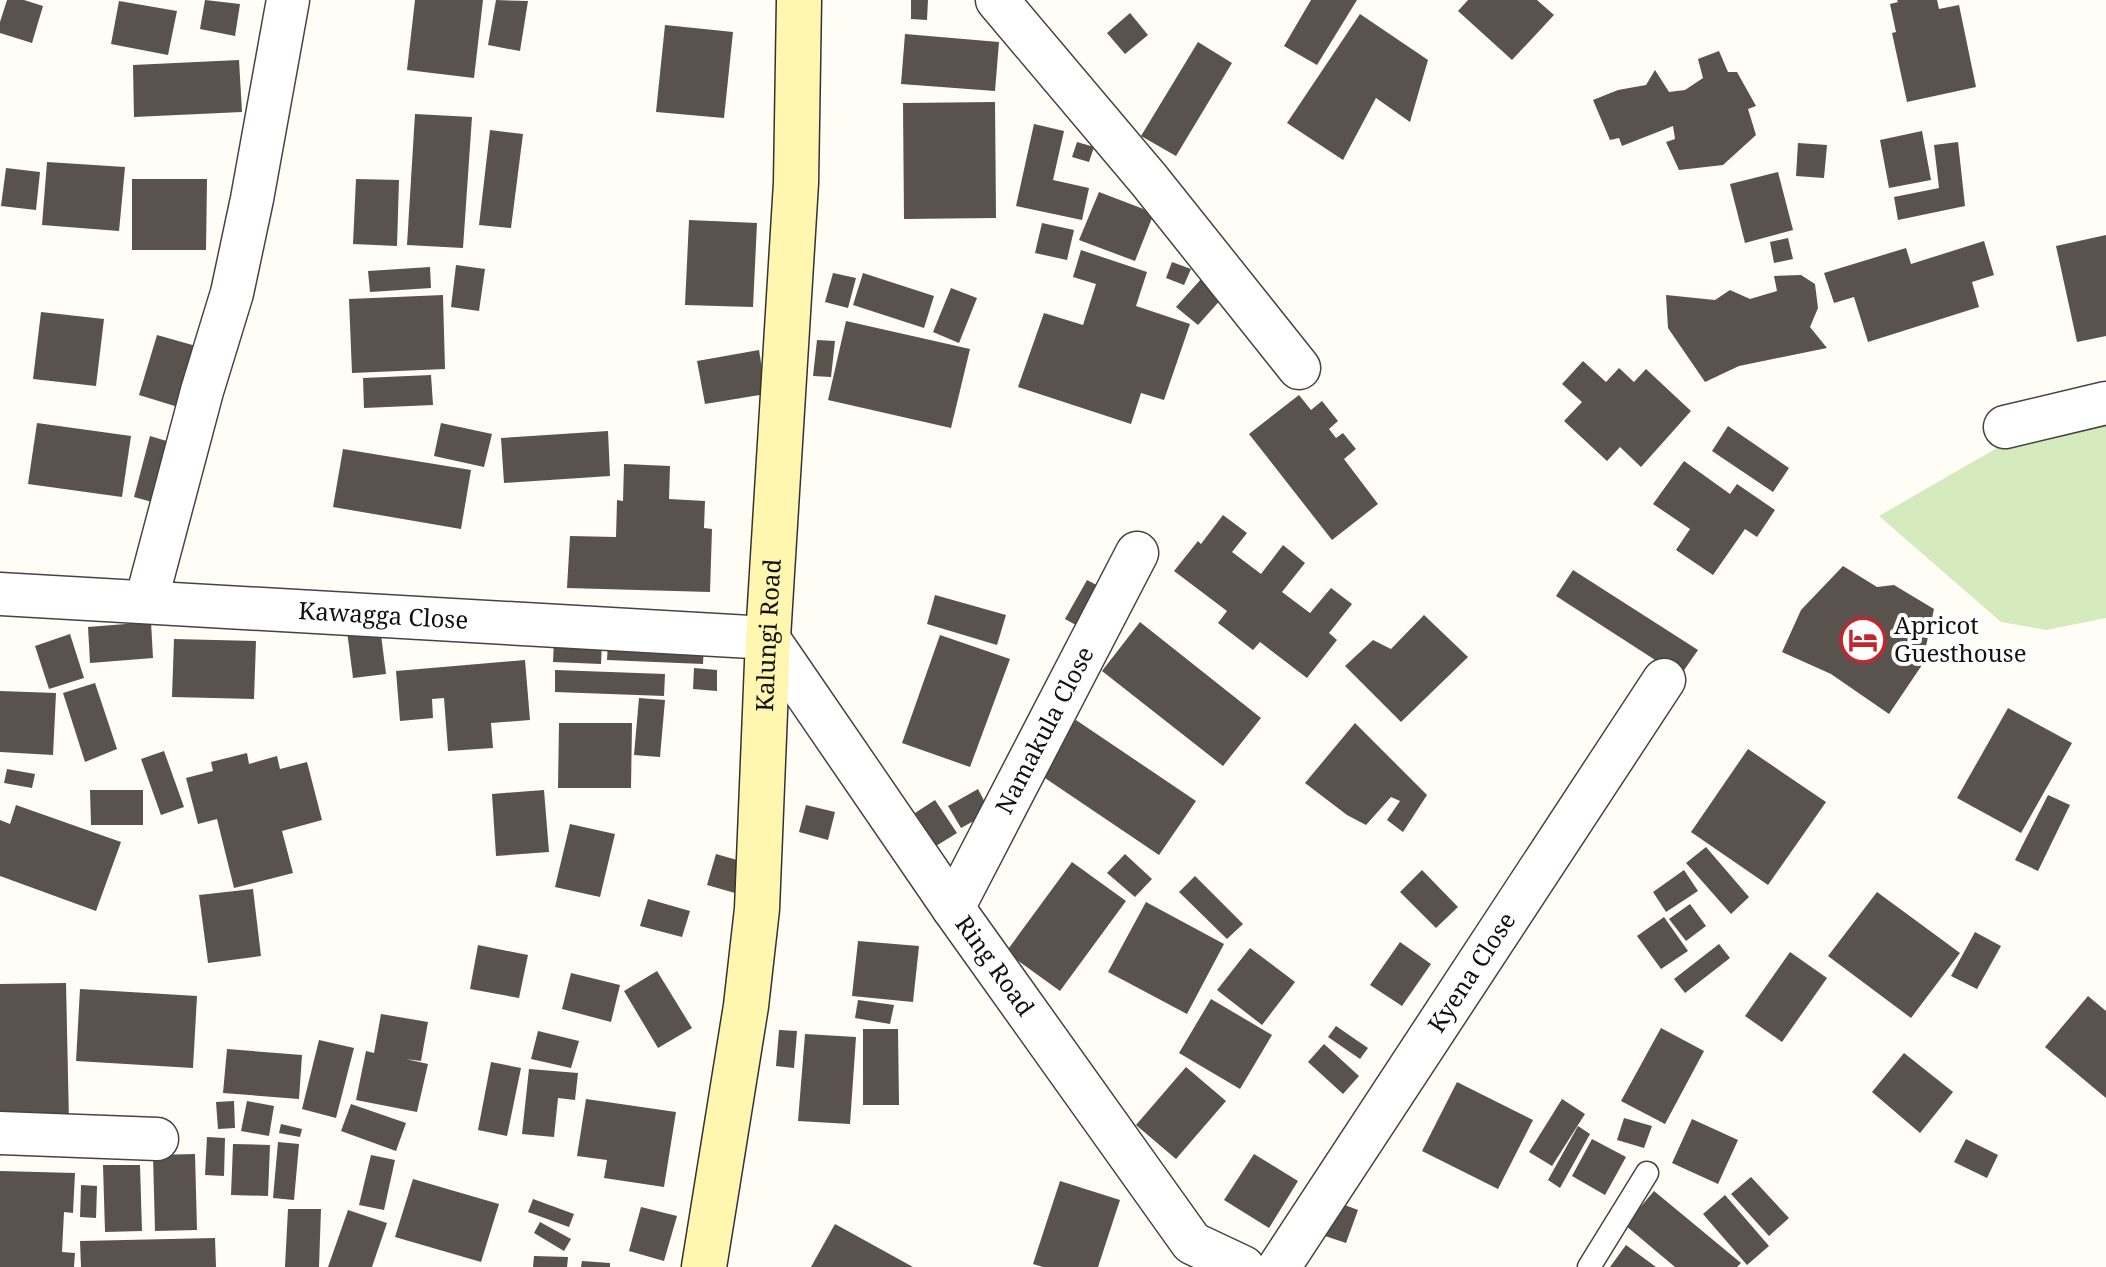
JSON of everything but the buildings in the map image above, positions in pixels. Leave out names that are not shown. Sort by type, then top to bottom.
[{"type":"street","points":[[146,602],[202,391],[232,293],[288,0]]},
{"type":"street","name":"Kalungi Road","points":[[704,1267],[746,1006],[757,909],[768,638],[796,183],[799,0]]},
{"type":"street","points":[[997,0],[1149,180],[1299,368]]},
{"type":"street","points":[[2005,427],[2106,403]]},
{"type":"street","name":"Namakula Close","points":[[953,908],[1137,553]]},
{"type":"street","name":"Kawagga Close","points":[[0,594],[768,638]]},
{"type":"street","name":"Ring Road","points":[[768,638],[953,908],[1199,1255],[1243,1267]]},
{"type":"street","name":"Kyena Close","points":[[1279,1267],[1664,680]]},
{"type":"street","points":[[0,1133],[157,1139]]},
{"type":"lane","points":[[1589,1267],[1647,1173]]},
{"type":"green space","points":[[2106,420],[2106,618],[2046,630],[2001,622],[1879,516],[2002,445]]},
{"type":"place","name":"Apricot Guesthouse","points":[[1863,640]]}]
